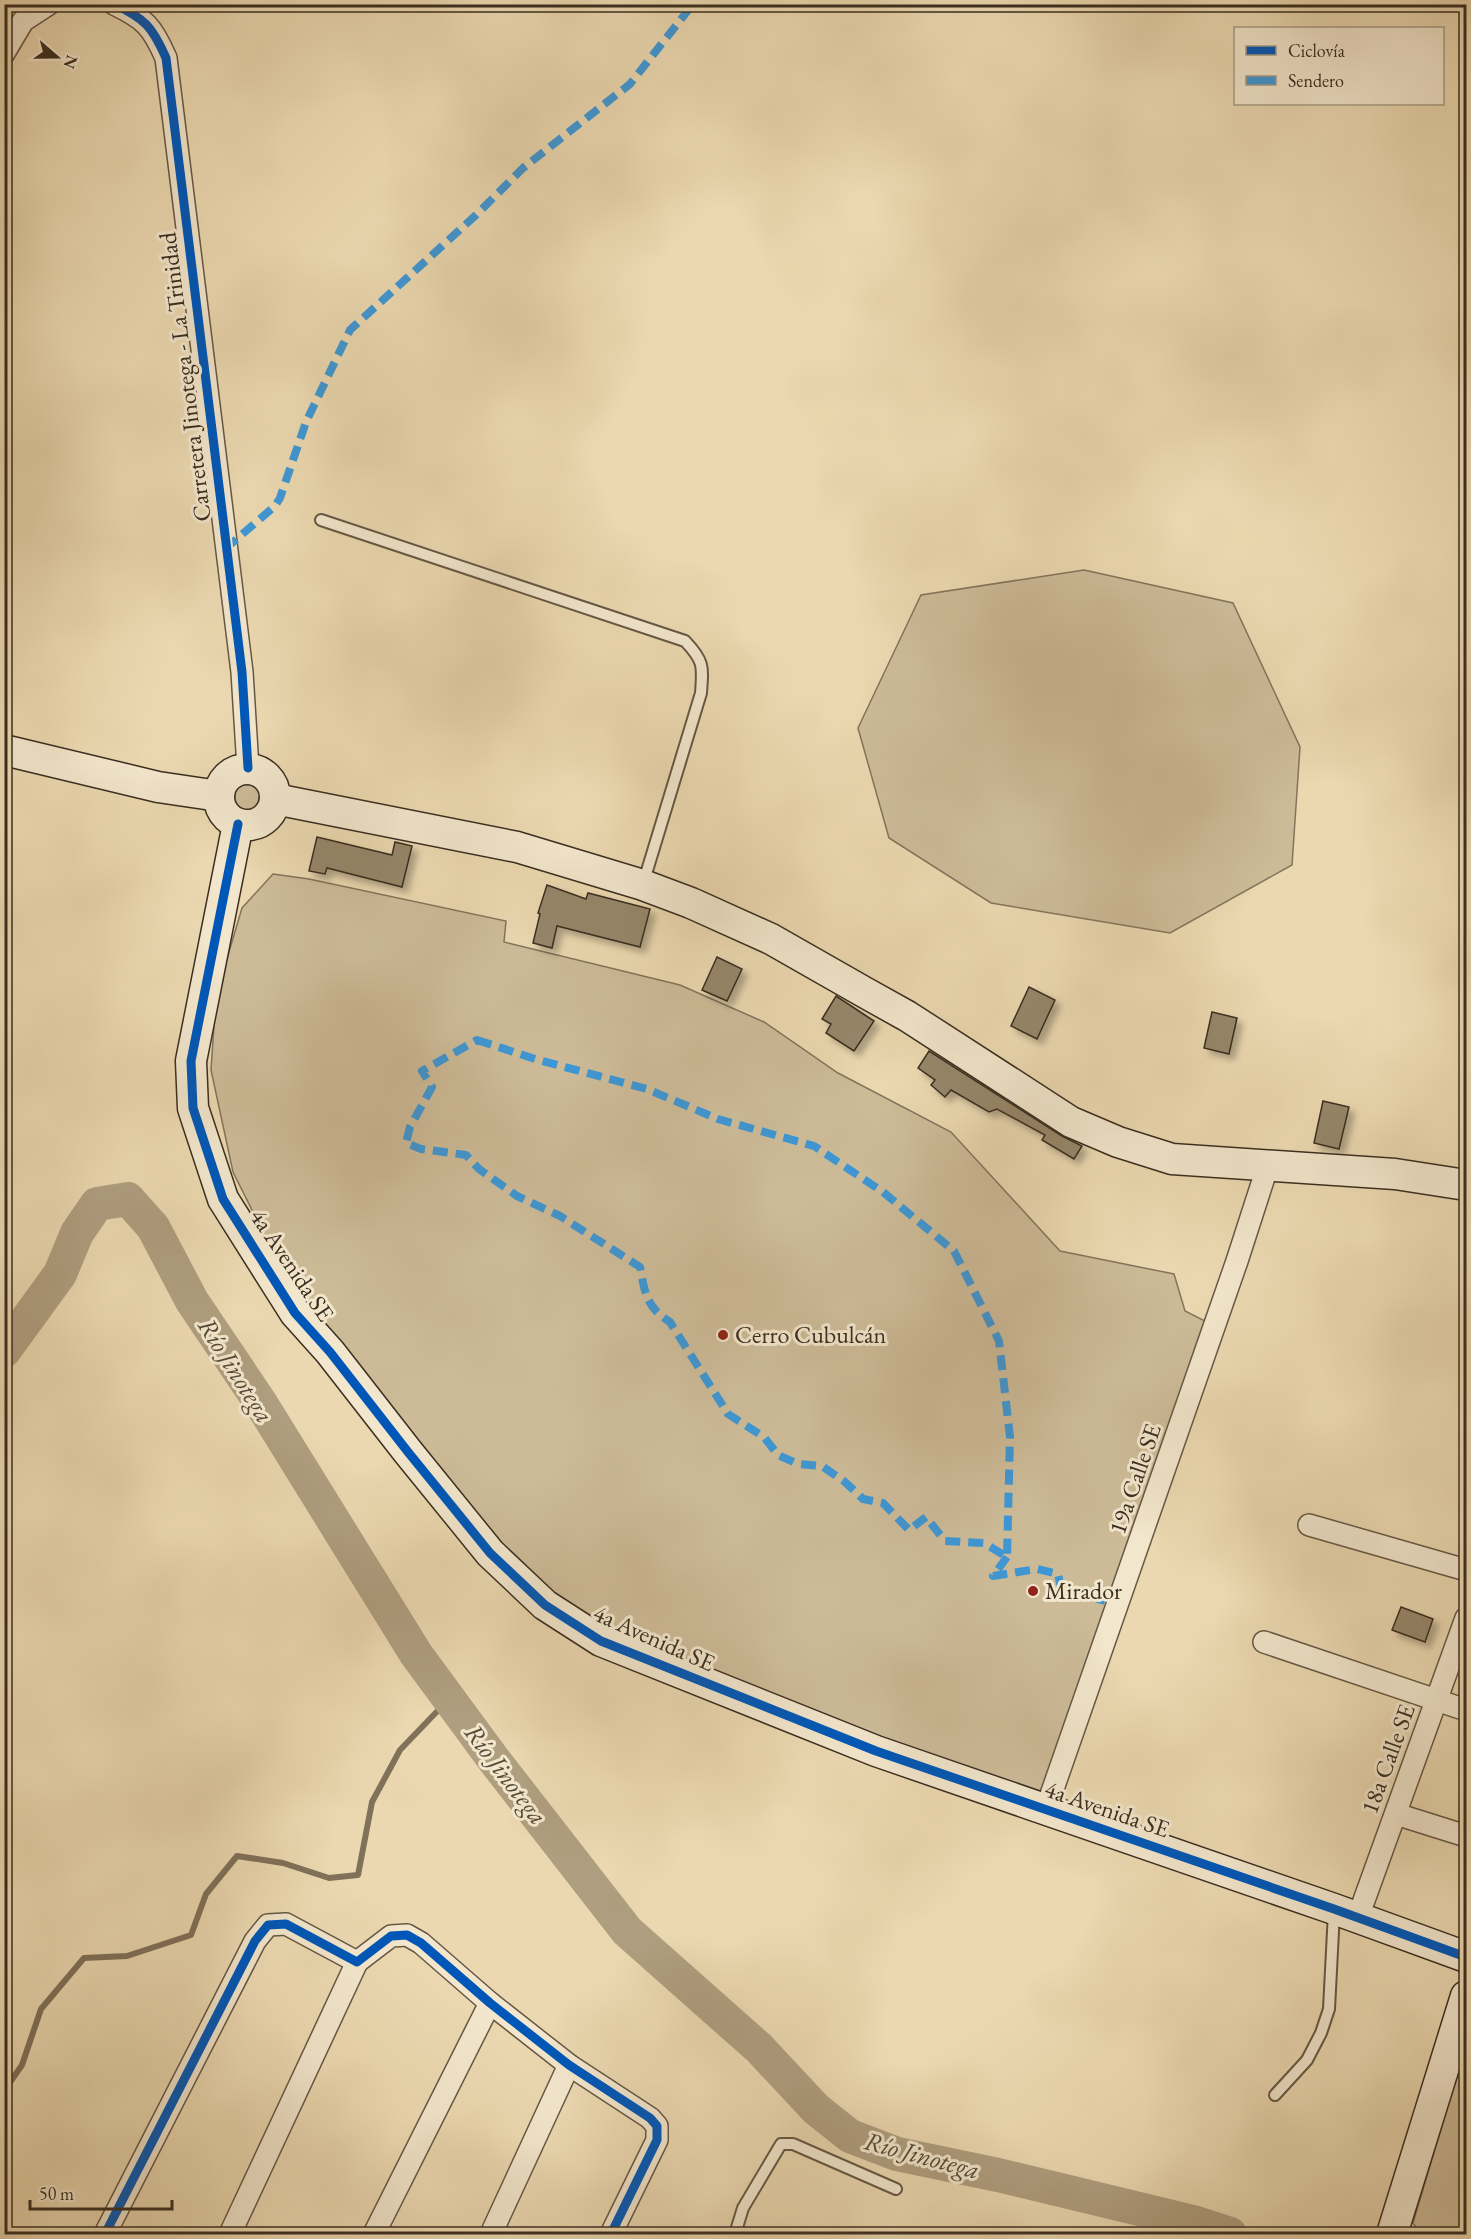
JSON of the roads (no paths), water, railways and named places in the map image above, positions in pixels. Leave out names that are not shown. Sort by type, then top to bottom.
[{"type":"street","points":[[4,53],[23,21],[49,4]]},
{"type":"street","name":"Carretera Jinotega - La Trinidad","points":[[114,4],[137,15],[155,33],[166,58],[242,672],[248,768]]},
{"type":"street","points":[[4,750],[158,787],[219,796]]},
{"type":"street","points":[[248,768],[265,774],[275,790],[275,799],[269,815],[263,821],[255,824],[238,824],[224,813],[219,796],[220,788],[234,771],[248,768]]},
{"type":"street","points":[[275,799],[517,848],[643,885],[691,903],[771,939],[907,1016],[1071,1122],[1118,1142],[1172,1158],[1395,1174],[1467,1185]]},
{"type":"street","name":"4a Avenida SE","points":[[238,824],[191,1061],[193,1108],[223,1199],[295,1313],[330,1352],[490,1553],[545,1605],[601,1641],[876,1750],[1467,1957]]},
{"type":"street","name":"19a Calle SE","points":[[1046,1809],[1237,1261],[1268,1165]]},
{"type":"street","points":[[1309,1525],[1467,1570]]},
{"type":"street","name":"18a Calle SE","points":[[1346,1913],[1396,1814],[1467,1618]]},
{"type":"street","points":[[1264,1642],[1467,1710]]},
{"type":"street","points":[[1396,1814],[1467,1836]]},
{"type":"street","points":[[105,2235],[255,1941],[268,1925],[286,1924],[357,1962]]},
{"type":"street","points":[[230,2235],[357,1962],[391,1936],[407,1935],[421,1943],[490,2003],[569,2066],[650,2118],[657,2126],[657,2140],[610,2235]]},
{"type":"street","points":[[1392,2234],[1467,1996]]},
{"type":"street","points":[[374,2235],[490,2003]]},
{"type":"street","points":[[491,2235],[569,2066]]},
{"type":"lane","points":[[321,520],[685,641],[699,656],[702,675],[701,693],[643,885]]},
{"type":"lane","points":[[1275,2095],[1306,2060],[1321,2033],[1329,2009],[1330,1953],[1346,1913]]},
{"type":"lane","points":[[735,2235],[743,2208],[781,2145],[794,2144],[896,2189]]},
{"type":"waterway","name":"Río Jinotega","points":[[4,1351],[60,1274],[77,1233],[97,1204],[128,1199],[153,1227],[192,1301],[260,1402],[416,1654],[494,1760],[627,1931],[759,2048],[816,2109],[850,2136],[897,2154],[998,2175],[1193,2222],[1230,2234]]},
{"type":"waterway","points":[[4,2091],[22,2065],[41,2009],[84,1958],[127,1956],[191,1935],[206,1894],[237,1856],[283,1863],[329,1878],[358,1875],[372,1802],[400,1750],[449,1699]]},
{"type":"place","name":"Cerro Cubulcán","points":[[723,1335]]},
{"type":"place","name":"Mirador","points":[[1033,1591]]}]
